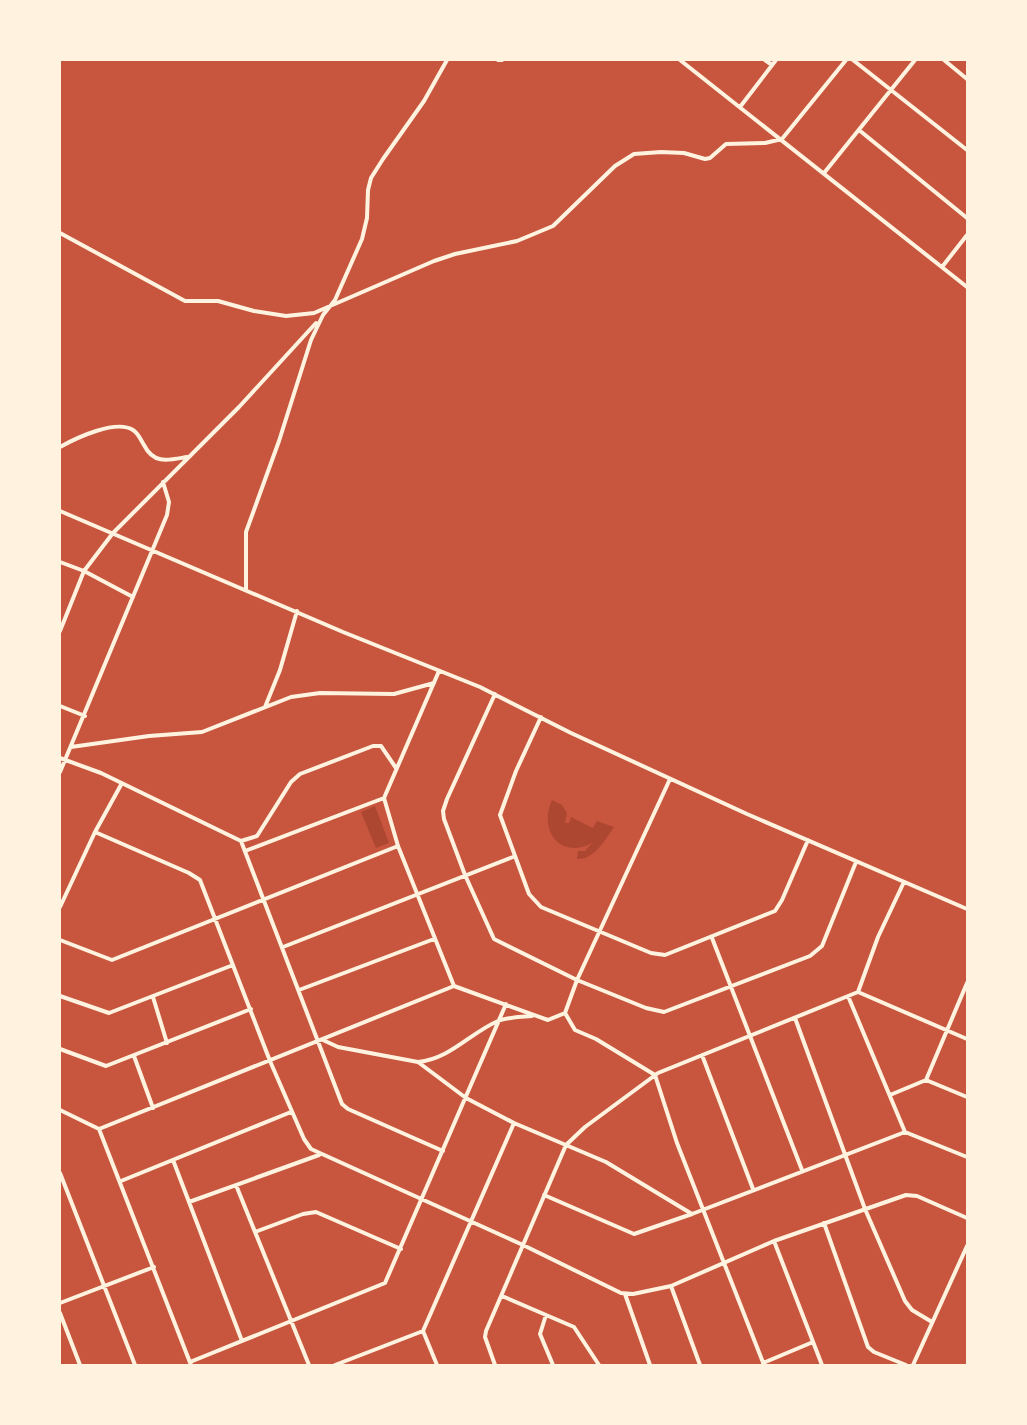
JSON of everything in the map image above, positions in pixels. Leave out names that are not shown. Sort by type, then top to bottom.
[{"type":"street","points":[[60,632],[84,571],[113,533],[246,400],[333,303],[350,270],[365,230],[368,190],[371,178],[431,91],[447,60]]},
{"type":"street","points":[[680,60],[967,287]]},
{"type":"street","points":[[765,60],[772,65]]},
{"type":"street","points":[[740,106],[776,60]]},
{"type":"street","points":[[60,234],[185,301],[218,301],[265,313],[296,316],[314,313],[333,303],[434,261],[455,254],[516,241],[553,226],[615,166],[634,154],[661,152],[684,154],[705,159],[713,156],[726,144],[764,143],[782,139],[846,60]]},
{"type":"street","points":[[853,60],[967,150]]},
{"type":"street","points":[[824,173],[915,60]]},
{"type":"street","points":[[944,60],[967,79]]},
{"type":"street","points":[[859,130],[967,218]]},
{"type":"street","points":[[942,267],[967,235]]},
{"type":"street","points":[[246,589],[246,532],[279,441],[311,340],[324,315]]},
{"type":"street","points":[[60,447],[82,435],[121,426],[134,430],[150,455],[159,460],[187,457]]},
{"type":"street","points":[[60,772],[154,551],[168,511],[168,499],[163,482]]},
{"type":"street","points":[[60,511],[495,694],[670,778],[856,862],[967,909]]},
{"type":"street","points":[[60,562],[84,571],[134,597]]},
{"type":"street","points":[[265,707],[280,670],[297,610]]},
{"type":"street","points":[[439,671],[414,733],[396,768],[384,798],[398,846],[454,986]]},
{"type":"street","points":[[71,747],[148,736],[200,732],[291,697],[320,692],[394,694],[434,683]]},
{"type":"street","points":[[495,694],[443,811],[444,819],[465,876],[494,939],[577,980],[660,1012],[670,1010],[810,956],[822,946],[856,862]]},
{"type":"street","points":[[60,706],[85,716]]},
{"type":"street","points":[[540,717],[500,812],[500,822],[529,894],[536,904],[661,955],[712,938],[777,910],[808,840]]},
{"type":"street","points":[[241,841],[257,836],[292,782],[300,774],[373,746],[380,746],[396,768]]},
{"type":"street","points":[[60,758],[122,783],[241,841],[320,1041],[338,1097],[344,1107],[443,1152]]},
{"type":"street","points":[[100,1129],[454,986],[548,1020],[565,1013],[577,980],[670,778]]},
{"type":"street","points":[[60,907],[94,832],[122,783]]},
{"type":"street","points":[[245,851],[384,798]]},
{"type":"street","points":[[94,832],[198,878],[252,1009],[270,1061],[306,1143],[319,1154],[472,1221],[625,1294],[671,1286],[774,1241],[906,1195],[913,1195],[967,1218]]},
{"type":"street","points":[[60,940],[110,960],[398,846]]},
{"type":"street","points":[[283,947],[514,857]]},
{"type":"street","points":[[858,992],[878,937],[904,882]]},
{"type":"street","points":[[712,938],[802,1170]]},
{"type":"street","points":[[299,990],[434,939]]},
{"type":"street","points":[[60,996],[107,1014],[233,965]]},
{"type":"street","points":[[890,1095],[926,1080],[967,983]]},
{"type":"street","points":[[495,1365],[485,1335],[566,1145],[585,1127],[655,1075],[858,992],[967,1039]]},
{"type":"street","points":[[848,996],[905,1132]]},
{"type":"street","points":[[153,997],[168,1042]]},
{"type":"street","points":[[60,1110],[100,1129],[190,1363],[383,1284],[389,1277],[506,1004]]},
{"type":"street","points":[[60,1049],[104,1066],[252,1009]]},
{"type":"street","points":[[565,1013],[575,1030],[604,1044],[655,1075],[677,1144],[763,1364],[813,1342]]},
{"type":"street","points":[[320,1041],[338,1047],[418,1062],[442,1056],[479,1031],[498,1021],[535,1016]]},
{"type":"street","points":[[795,1018],[847,1154],[865,1209],[905,1301],[912,1310],[932,1322]]},
{"type":"street","points":[[134,1056],[153,1108]]},
{"type":"street","points":[[702,1056],[754,1189]]},
{"type":"street","points":[[418,1062],[466,1098],[514,1123],[606,1162],[692,1214]]},
{"type":"street","points":[[926,1080],[967,1097]]},
{"type":"street","points":[[121,1180],[291,1112]]},
{"type":"street","points":[[335,1365],[423,1331],[514,1123]]},
{"type":"street","points":[[544,1195],[634,1234],[692,1214],[802,1170],[905,1132],[967,1157]]},
{"type":"street","points":[[189,1202],[319,1154]]},
{"type":"street","points":[[173,1160],[242,1341]]},
{"type":"street","points":[[60,1173],[106,1286],[135,1365]]},
{"type":"street","points":[[236,1185],[309,1365]]},
{"type":"street","points":[[255,1232],[302,1214],[316,1212],[401,1249]]},
{"type":"street","points":[[824,1223],[867,1345],[874,1352],[906,1365]]},
{"type":"street","points":[[774,1241],[822,1365]]},
{"type":"street","points":[[913,1365],[967,1246]]},
{"type":"street","points":[[60,1303],[154,1267]]},
{"type":"street","points":[[671,1286],[700,1365]]},
{"type":"street","points":[[625,1294],[650,1365]]},
{"type":"street","points":[[502,1296],[574,1327],[599,1365]]},
{"type":"street","points":[[60,1313],[80,1365]]},
{"type":"street","points":[[546,1314],[540,1334],[553,1365]]},
{"type":"street","points":[[423,1331],[437,1365]]},
{"type":"shaded area","points":[[552,800],[562,805],[567,813],[565,823],[569,823],[571,817],[593,828],[597,821],[614,827],[594,853],[577,859],[578,851],[585,851],[592,843],[570,848],[562,845],[555,839],[550,831],[548,822],[548,811]]},
{"type":"shaded area","points":[[375,806],[389,843],[376,848],[361,812]]}]
